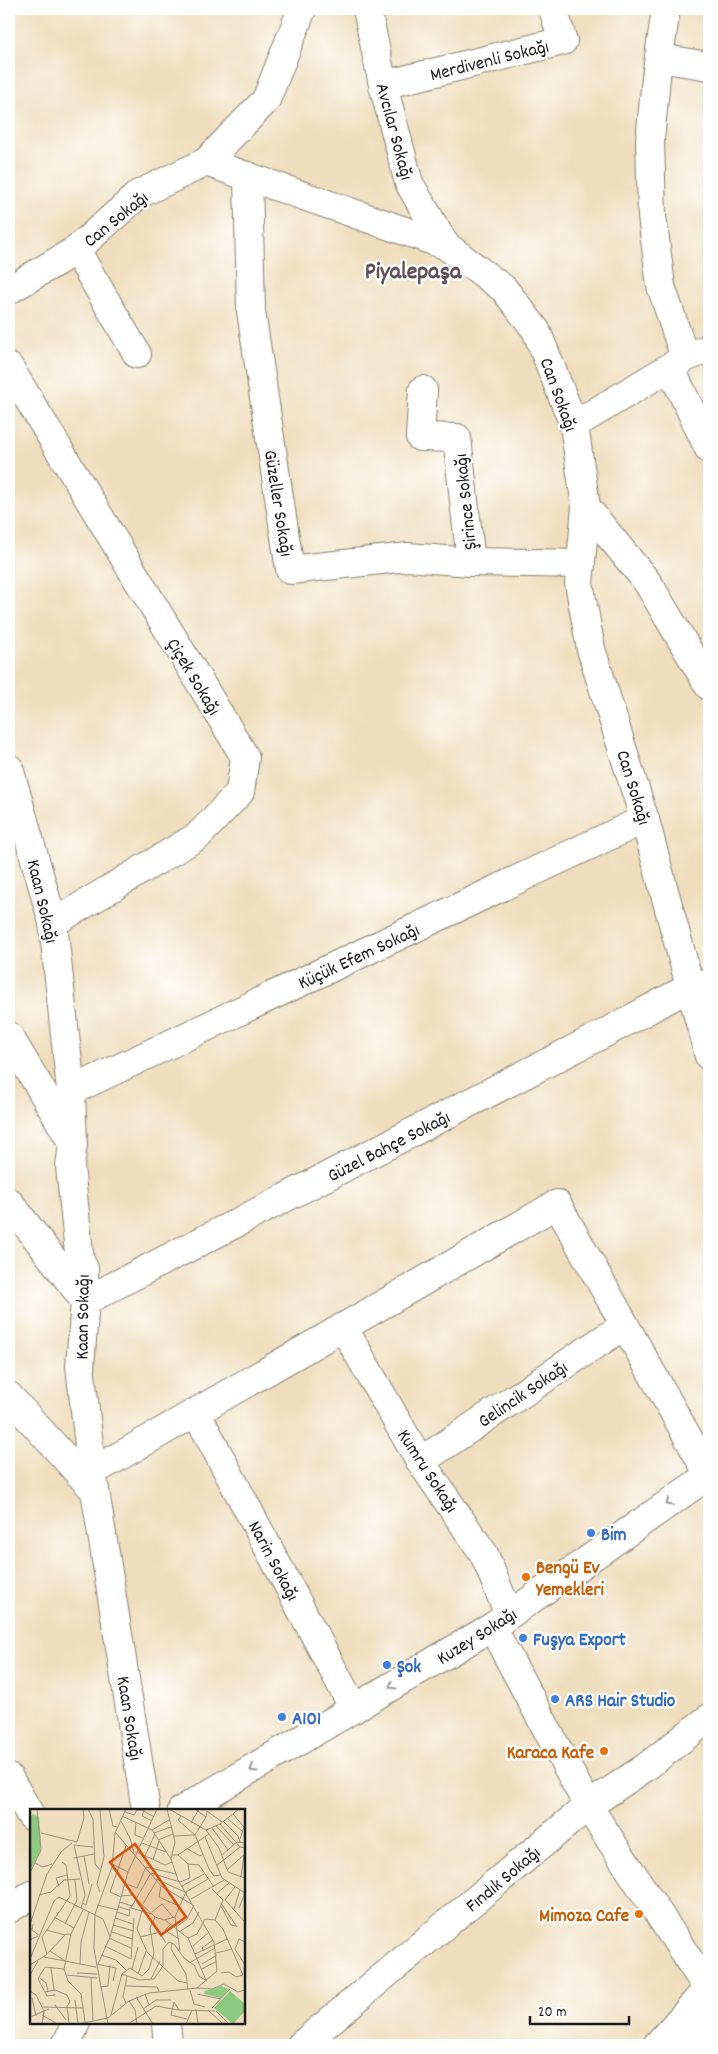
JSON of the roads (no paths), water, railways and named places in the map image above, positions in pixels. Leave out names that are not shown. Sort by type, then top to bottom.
[{"type":"street","points":[[206,162],[266,100],[302,9]]},
{"type":"street","name":"Avcılar Sokağı","points":[[367,9],[383,85],[409,183],[445,245]]},
{"type":"street","name":"Merdivenli Sokağı","points":[[383,85],[563,41],[553,9]]},
{"type":"street","points":[[666,9],[656,76],[650,140],[652,216],[661,286],[688,358],[709,449]]},
{"type":"street","points":[[659,58],[709,66]]},
{"type":"street","name":"Can Sokağı","points":[[9,290],[76,250],[139,194],[206,162],[445,245],[504,289],[536,330],[574,425],[586,507],[579,583],[591,649],[699,985],[709,1056]]},
{"type":"street","name":"Güzeller Sokağı","points":[[248,176],[252,311],[290,570],[408,557],[471,562],[581,564]]},
{"type":"street","points":[[76,250],[137,354]]},
{"type":"street","points":[[574,425],[688,358]]},
{"type":"street","name":"Çiçek Sokağı","points":[[9,367],[245,757],[240,792],[198,836],[53,923]]},
{"type":"street","name":"Şirince Sokağı","points":[[423,390],[420,437],[457,438],[471,562]]},
{"type":"street","points":[[586,507],[648,584],[709,686]]},
{"type":"street","name":"Kaan Sokağı","points":[[9,768],[53,923],[71,1091],[74,1144],[70,1167],[80,1262],[84,1268],[85,1301],[80,1366],[93,1481],[146,1809]]},
{"type":"street","name":"Küçük Efem Sokağı","points":[[71,1091],[645,819]]},
{"type":"street","name":"Güzel Bahçe Sokağı","points":[[85,1301],[699,985]]},
{"type":"street","points":[[9,1036],[74,1144]]},
{"type":"street","points":[[9,1202],[85,1301]]},
{"type":"street","points":[[9,1396],[93,1481],[196,1412],[557,1204],[709,1475]]},
{"type":"street","name":"Gelincik Sokağı","points":[[418,1458],[433,1453],[625,1325]]},
{"type":"street","name":"Kumru Sokağı","points":[[343,1327],[418,1458],[484,1554],[500,1621],[588,1806],[708,1988]]},
{"type":"street","name":"Narin Sokağı","points":[[196,1412],[354,1709]]},
{"type":"street","name":"Kuzey Sokağı","points":[[184,1809],[500,1621],[709,1475]]},
{"type":"street","name":"Fındık Sokağı","points":[[301,2045],[588,1806],[646,1767],[709,1718]]},
{"type":"street","points":[[9,1778],[30,1814]]},
{"type":"street","points":[[9,1909],[30,1896]]},
{"type":"street","points":[[657,2045],[708,1988]]},
{"type":"street","points":[[686,2045],[709,2021]]},
{"type":"street","points":[[66,2045],[76,2024]]},
{"type":"street","points":[[166,2024],[168,2045]]},
{"type":"place","name":"Bim","points":[[591,1533]]},
{"type":"place","name":"Bengü Ev Yemekleri","points":[[526,1577]]},
{"type":"place","name":"Fuşya Export","points":[[523,1638]]},
{"type":"place","name":"Şok","points":[[387,1665]]},
{"type":"place","name":"ARS Hair Studio","points":[[555,1699]]},
{"type":"place","name":"A101","points":[[282,1717]]},
{"type":"place","name":"Karaca Kafe","points":[[604,1751]]},
{"type":"place","name":"Mimoza Cafe","points":[[639,1914]]},
{"type":"district","name":"Piyalepaşa","points":[[413,270]]}]
